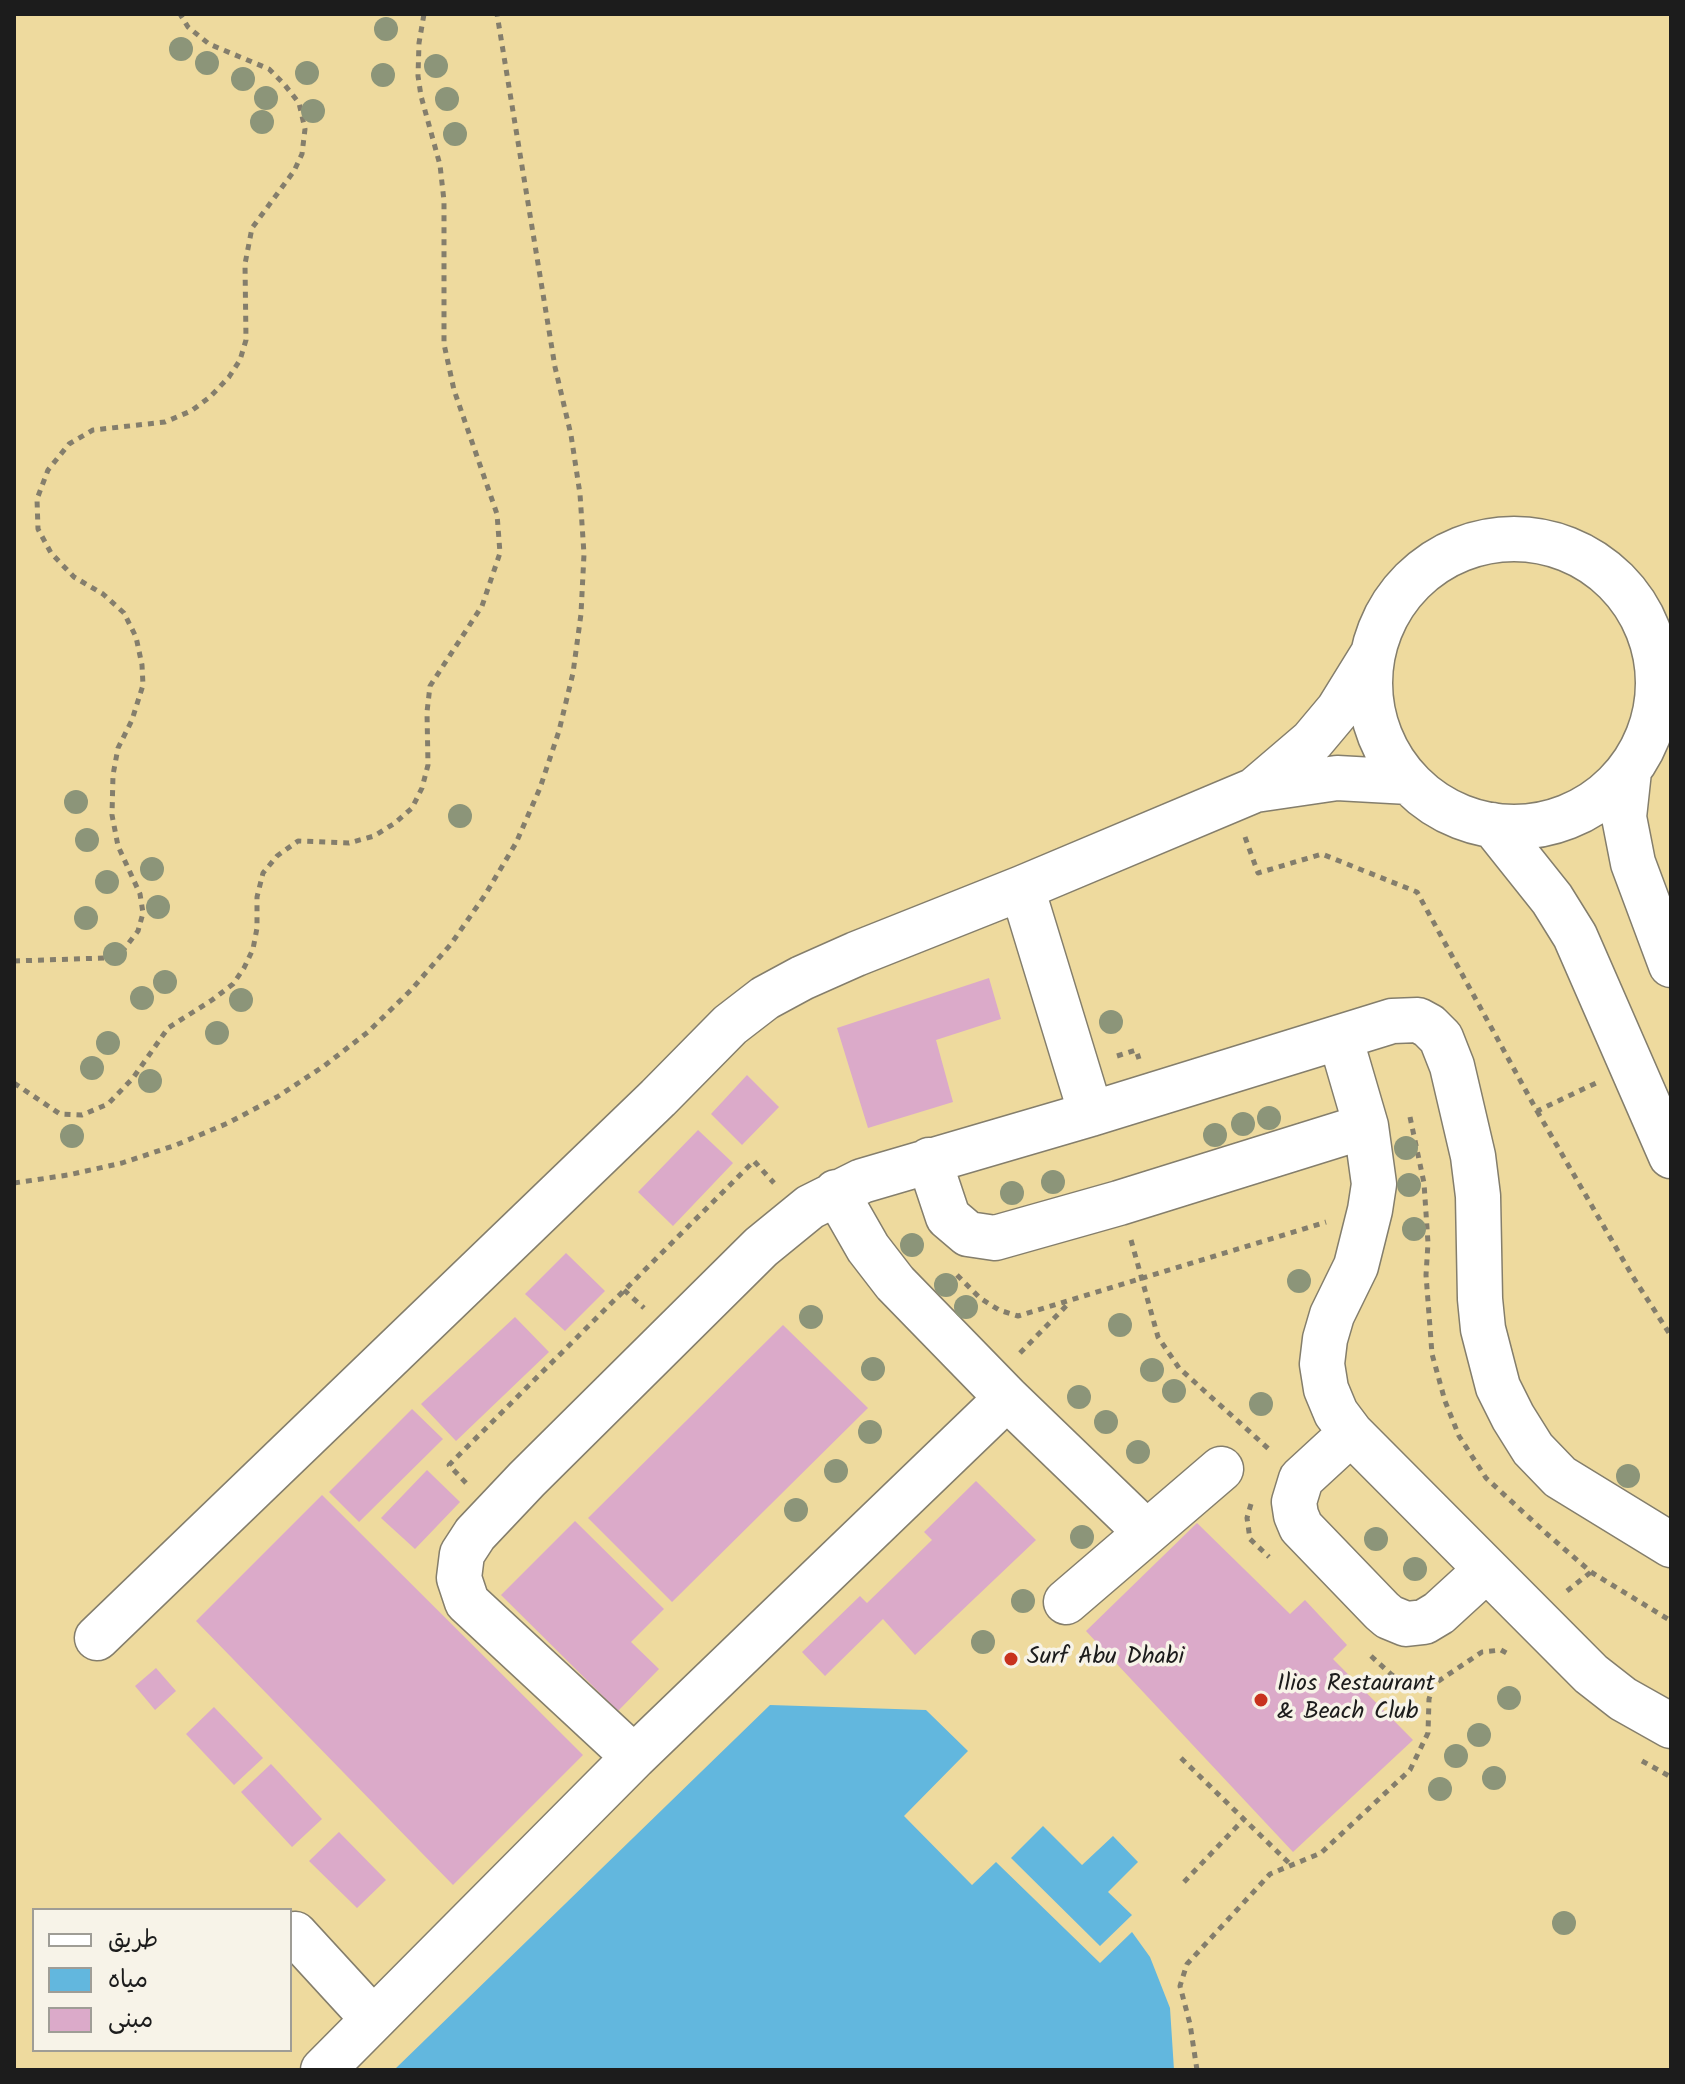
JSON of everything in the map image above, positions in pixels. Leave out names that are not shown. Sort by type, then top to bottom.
[{"type":"street","points":[[1517,540],[1558,546],[1583,557],[1607,573],[1641,615],[1652,640],[1658,681],[1653,722],[1643,748],[1629,771],[1587,807],[1535,825],[1493,825],[1454,814],[1430,801],[1392,761],[1379,736],[1372,710],[1369,682],[1372,655],[1380,629],[1393,605],[1429,566],[1477,544],[1517,540]]},
{"type":"street","points":[[1243,794],[1312,741],[1338,710],[1372,655]]},
{"type":"street","points":[[1629,771],[1624,817],[1633,863],[1671,965]]},
{"type":"street","points":[[97,1638],[647,1109],[730,1025],[765,998],[802,978],[1243,794],[1337,778],[1409,782]]},
{"type":"street","points":[[1493,825],[1552,899],[1575,936],[1671,1156]]},
{"type":"street","points":[[1022,888],[1091,1114]]},
{"type":"street","points":[[634,1757],[467,1602],[459,1578],[462,1554],[467,1543],[495,1513],[761,1247],[819,1203],[862,1181],[1091,1114],[1377,1024],[1418,1020],[1441,1038],[1452,1066],[1473,1156],[1478,1196],[1480,1299],[1488,1357],[1498,1387],[1533,1449],[1560,1477],[1671,1545]]},
{"type":"street","points":[[1340,1037],[1366,1126],[1374,1184],[1356,1266],[1332,1315],[1325,1339],[1322,1364],[1326,1389],[1336,1413],[1351,1433],[1591,1674],[1623,1699],[1671,1726]]},
{"type":"street","points":[[929,1160],[948,1217],[968,1234],[982,1238],[1009,1236],[1366,1126]]},
{"type":"street","points":[[819,1203],[868,1248],[895,1283],[1012,1377],[1146,1532]]},
{"type":"street","points":[[323,2070],[1012,1377]]},
{"type":"street","points":[[1351,1433],[1301,1479],[1294,1502],[1301,1527],[1389,1617],[1406,1624],[1424,1622],[1486,1570]]},
{"type":"street","points":[[1066,1602],[1221,1469]]},
{"type":"street","points":[[295,1934],[373,2019]]},
{"type":"path","points":[[14,961],[104,958],[124,949],[138,931],[143,913],[140,894],[118,846],[112,815],[113,775],[118,748],[132,720],[143,685],[136,637],[124,613],[103,594],[74,577],[51,553],[38,529],[37,499],[48,470],[69,444],[93,430],[165,422],[191,411],[229,377],[240,360],[246,340],[245,264],[252,228],[294,171],[302,154],[305,129],[299,103],[284,84],[269,69],[209,44],[188,27],[180,14]]},
{"type":"path","points":[[14,1083],[60,1114],[82,1115],[108,1104],[133,1078],[168,1028],[233,984],[244,968],[253,949],[257,897],[263,873],[277,856],[298,841],[349,843],[374,836],[412,808],[422,788],[428,765],[430,686],[482,606],[500,553],[497,514],[454,390],[444,344],[444,201],[440,165],[418,76],[424,14]]},
{"type":"path","points":[[14,1183],[122,1163],[176,1145],[265,1104],[324,1066],[368,1032],[411,990],[451,944],[516,843],[540,788],[559,731],[573,673],[581,614],[582,524],[571,435],[555,367],[497,14]]},
{"type":"path","points":[[1243,794],[1258,873],[1322,854],[1417,892],[1537,1111],[1633,1277],[1671,1336]]},
{"type":"path","points":[[1075,1068],[1136,1050],[1150,1095]]},
{"type":"path","points":[[1537,1111],[1630,1066]]},
{"type":"path","points":[[495,1513],[449,1465],[754,1161],[819,1203]]},
{"type":"path","points":[[1119,1203],[1158,1337],[1179,1368],[1301,1479]]},
{"type":"path","points":[[948,1264],[980,1298],[999,1310],[1018,1316],[1329,1221]]},
{"type":"path","points":[[1012,1377],[1070,1302]]},
{"type":"path","points":[[1197,2070],[1180,1986],[1187,1964],[1270,1874],[1321,1853],[1410,1770],[1428,1733],[1429,1699],[1434,1684],[1482,1652],[1501,1650],[1512,1656]]},
{"type":"path","points":[[1181,1758],[1290,1864]]},
{"type":"path","points":[[1184,1882],[1244,1819]]},
{"type":"sand","points":[[14,14],[1671,14],[1671,2070],[14,2070]]},
{"type":"water","points":[[770,1705],[926,1710],[968,1751],[904,1816],[972,1885],[996,1862],[1100,1963],[1132,1932],[1150,1957],[1170,2008],[1174,2070],[394,2070]]},
{"type":"water","points":[[1043,1826],[1082,1865],[1113,1836],[1138,1862],[1108,1892],[1132,1915],[1100,1946],[1011,1858]]},
{"type":"building","points":[[989,978],[1001,1019],[936,1040],[953,1102],[868,1128],[837,1028]]},
{"type":"building","points":[[747,1075],[779,1107],[742,1145],[711,1114]]},
{"type":"building","points":[[698,1130],[733,1163],[673,1226],[638,1192]]},
{"type":"building","points":[[566,1253],[605,1291],[565,1331],[525,1294]]},
{"type":"building","points":[[515,1317],[549,1352],[456,1441],[421,1404]]},
{"type":"building","points":[[783,1325],[868,1408],[672,1602],[588,1518]]},
{"type":"building","points":[[412,1409],[443,1439],[359,1522],[329,1492]]},
{"type":"building","points":[[427,1470],[460,1502],[415,1549],[381,1518]]},
{"type":"building","points":[[976,1481],[1036,1540],[915,1655],[883,1619],[825,1676],[802,1652],[860,1596],[867,1603],[932,1540],[924,1532]]},
{"type":"building","points":[[322,1495],[583,1755],[453,1885],[196,1621]]},
{"type":"building","points":[[575,1521],[664,1609],[631,1642],[659,1669],[618,1711],[501,1595]]},
{"type":"building","name":"Ilios Restaurant & Beach Club","points":[[1197,1523],[1290,1614],[1305,1600],[1347,1645],[1333,1659],[1413,1740],[1293,1852],[1086,1631]]},
{"type":"building","points":[[156,1668],[176,1691],[155,1710],[135,1686]]},
{"type":"building","points":[[214,1707],[263,1758],[234,1785],[186,1734]]},
{"type":"building","points":[[271,1764],[322,1819],[292,1847],[241,1792]]},
{"type":"building","points":[[339,1832],[386,1880],[357,1908],[309,1861]]},
{"type":"place","name":"Surf Abu Dhabi","points":[[1011,1659]]},
{"type":"place","name":"Ilios Restaurant & Beach Club","points":[[1261,1700]]}]
